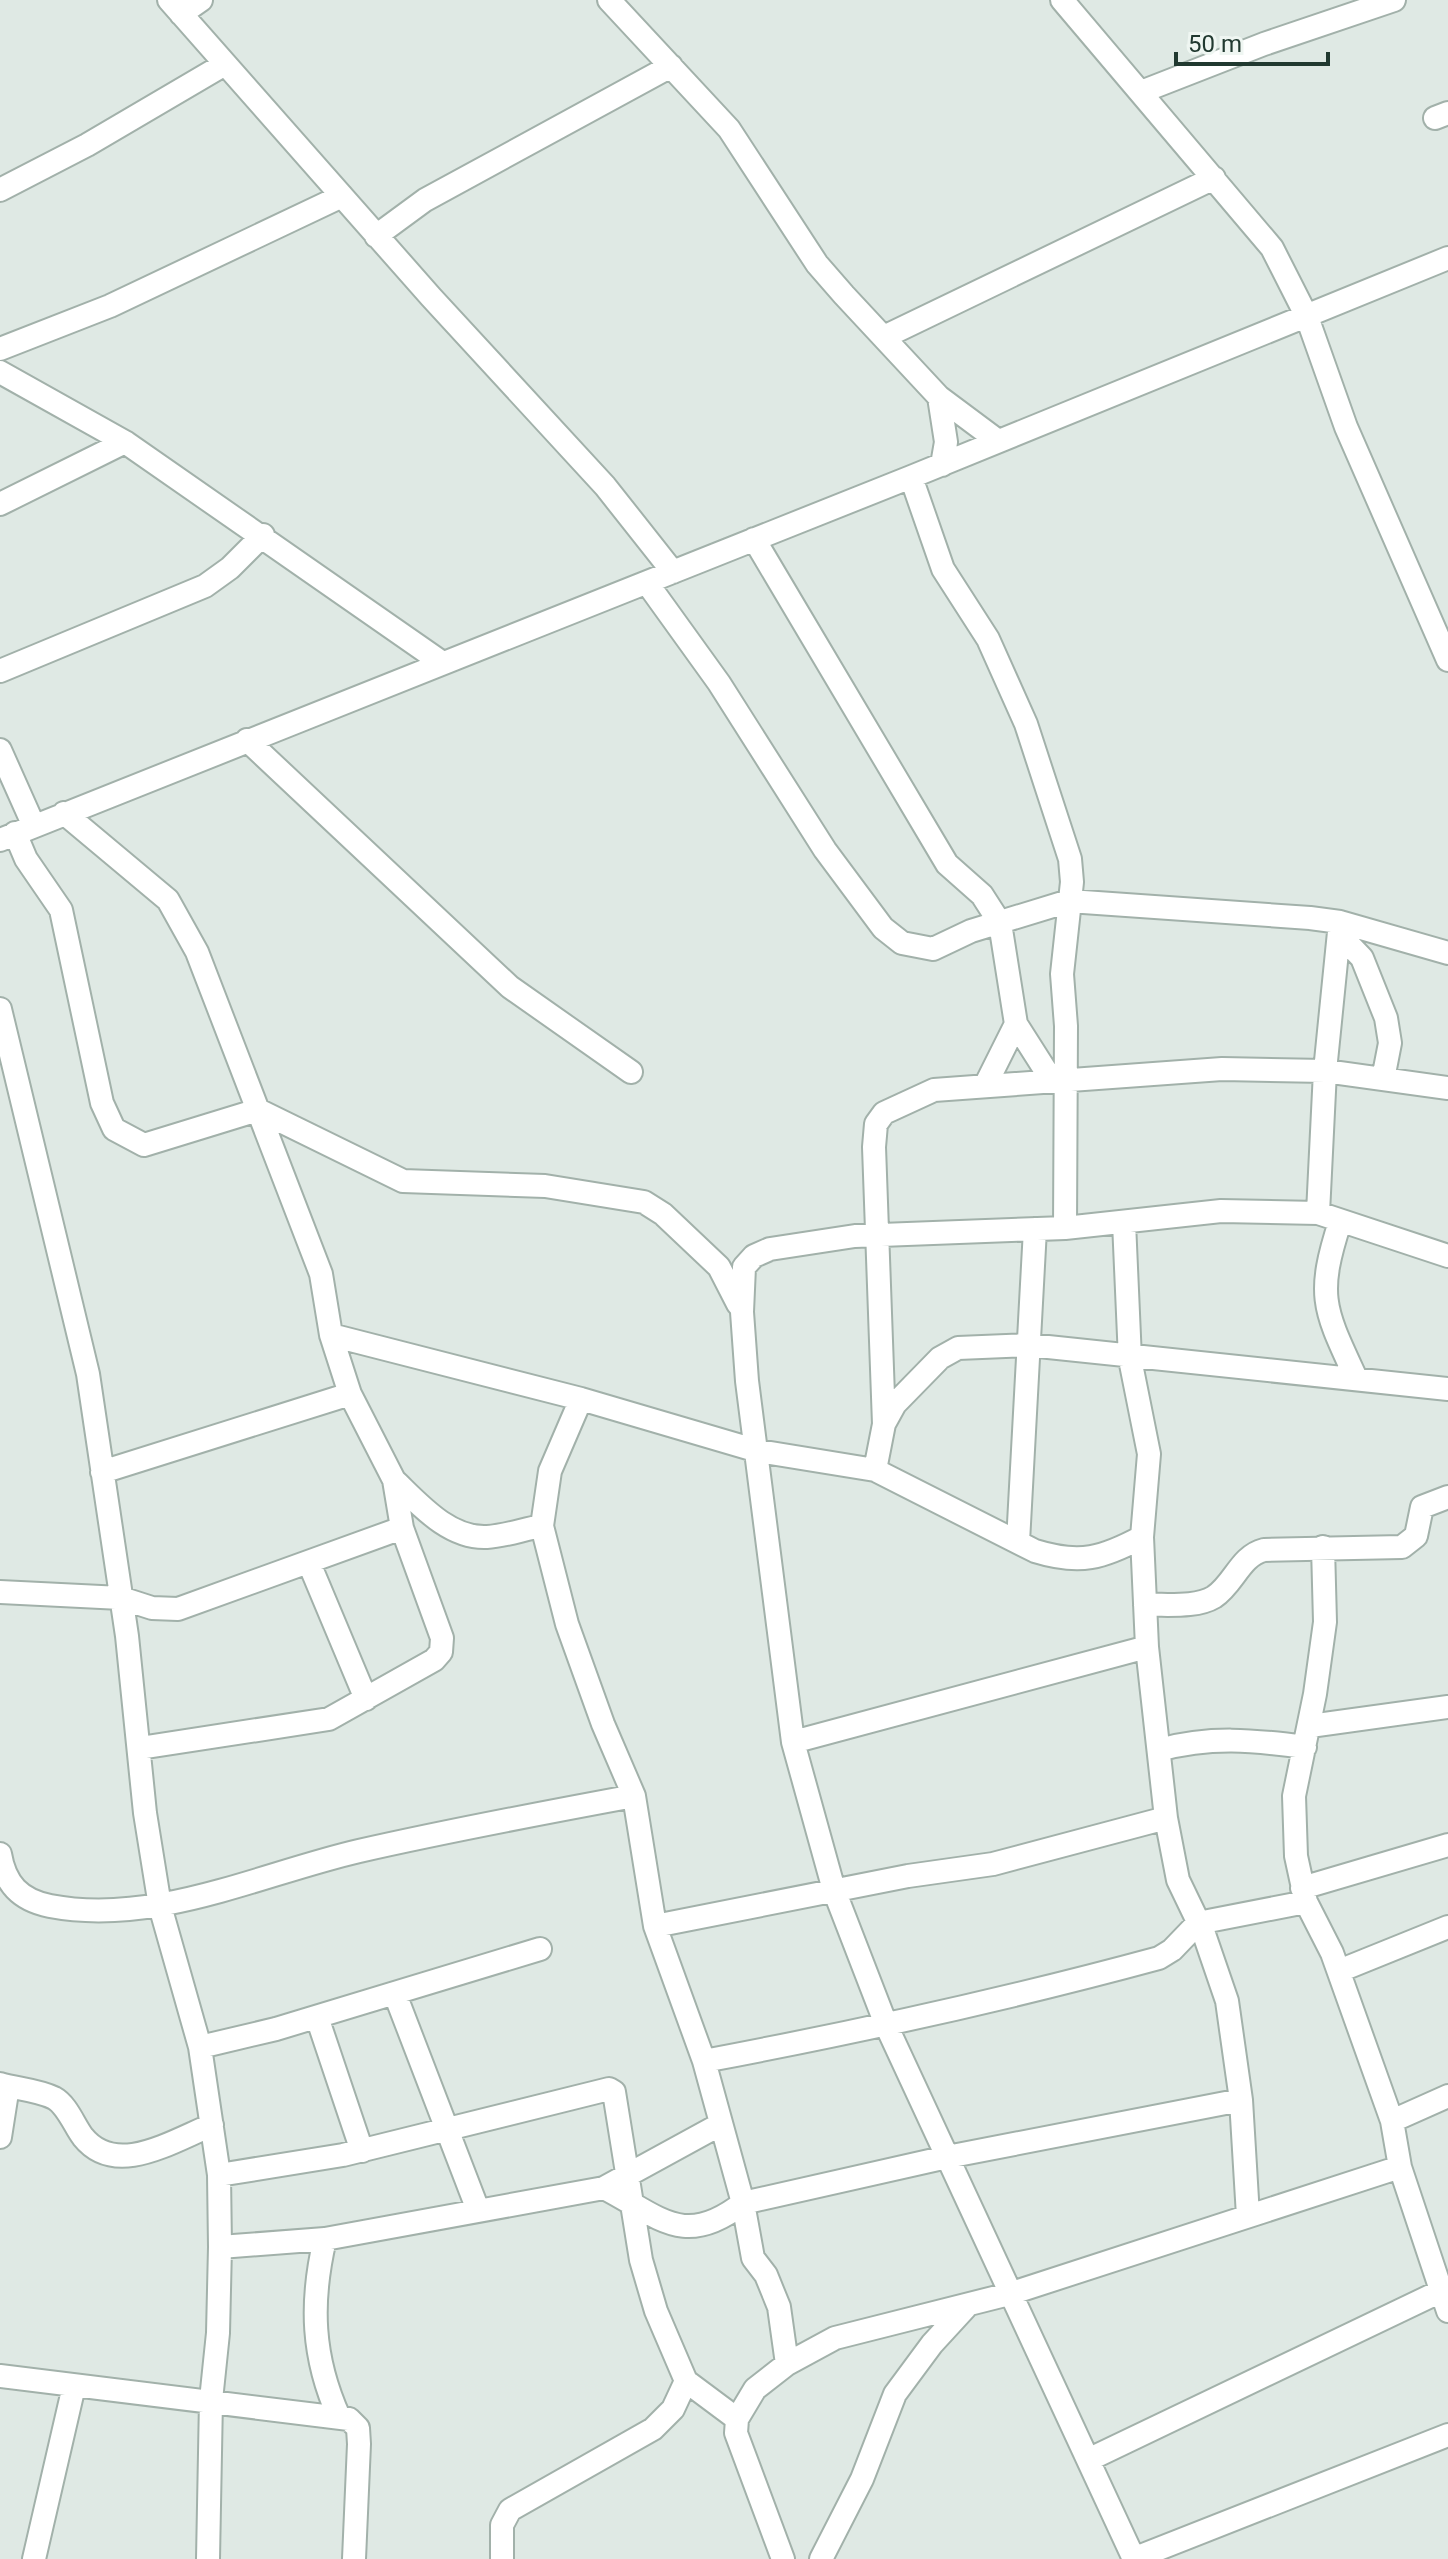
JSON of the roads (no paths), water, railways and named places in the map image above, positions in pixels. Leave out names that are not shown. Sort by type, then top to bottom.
[{"type":"street","points":[[201,0],[175,7],[376,236],[595,474],[673,572]]},
{"type":"street","points":[[609,0],[753,161],[817,264],[939,397],[998,441]]},
{"type":"street","points":[[1062,0],[1272,248],[1307,317],[1346,427],[1448,660]]},
{"type":"street","points":[[1141,92],[1276,39],[1394,0]]},
{"type":"street","points":[[0,190],[87,145],[225,64]]},
{"type":"street","points":[[376,236],[425,200],[671,66]]},
{"type":"street","points":[[884,337],[1214,178]]},
{"type":"street","points":[[0,349],[110,306],[342,196]]},
{"type":"street","points":[[16,832],[942,465],[1448,258]]},
{"type":"street","points":[[0,372],[125,442],[263,535],[441,662]]},
{"type":"street","points":[[939,397],[946,431],[942,465]]},
{"type":"street","points":[[0,504],[125,442]]},
{"type":"street","points":[[911,477],[943,569],[988,639],[1026,724],[1070,859],[1069,901],[1062,956],[1058,1079],[1065,1228]]},
{"type":"street","points":[[0,671],[205,586],[230,568],[263,535]]},
{"type":"street","points":[[754,539],[947,864],[982,895],[1000,923],[1016,1024],[1058,1079]]},
{"type":"street","points":[[647,583],[719,683],[825,850],[893,938],[912,947],[933,949],[1069,901],[1126,903],[1340,928],[1448,953]]},
{"type":"street","points":[[247,740],[510,987],[631,1072]]},
{"type":"street","points":[[0,750],[16,832],[26,859],[61,910],[102,1103],[114,1129],[144,1145],[258,1110],[403,1181],[545,1186],[644,1202],[663,1214],[719,1267],[742,1312]]},
{"type":"street","points":[[64,813],[155,888],[183,922],[321,1274],[331,1335],[350,1394],[394,1480],[402,1528],[442,1638],[441,1652],[434,1660],[329,1719],[140,1748]]},
{"type":"street","points":[[1318,1213],[1325,1071],[1340,928]]},
{"type":"street","points":[[1340,928],[1362,958],[1386,1018],[1390,1043],[1383,1079]]},
{"type":"street","points":[[0,1009],[88,1374],[121,1598],[160,1906],[200,2047],[219,2175],[218,2333],[211,2400],[208,2559]]},
{"type":"street","points":[[985,1086],[1016,1024]]},
{"type":"street","points":[[875,1470],[884,1424],[876,1234],[876,1124],[884,1113],[924,1094],[1179,1070],[1325,1071],[1448,1088]]},
{"type":"street","points":[[1448,1256],[1318,1213],[1221,1211],[1065,1228],[876,1234],[782,1246],[754,1256],[744,1267],[742,1312],[793,1742],[834,1890],[887,2027],[1133,2559],[1448,2435]]},
{"type":"street","points":[[1124,1222],[1130,1359],[1149,1454],[1142,1537],[1145,1605],[1166,1818],[1178,1880],[1227,2001],[1241,2100],[1248,2216]]},
{"type":"street","points":[[1340,1222],[1330,1253],[1325,1306],[1355,1376]]},
{"type":"street","points":[[1018,1542],[1035,1229]]},
{"type":"street","points":[[331,1335],[581,1399],[758,1451],[875,1470],[1018,1542],[1055,1557],[1108,1555],[1142,1537]]},
{"type":"street","points":[[884,1424],[895,1404],[948,1352],[958,1348],[1029,1345],[1130,1359],[1355,1376],[1448,1389]]},
{"type":"street","points":[[102,1472],[350,1394]]},
{"type":"street","points":[[581,1399],[550,1471],[542,1526],[567,1624],[603,1724],[634,1796],[655,1926],[704,2061],[743,2203],[753,2258],[766,2275],[779,2307],[787,2364]]},
{"type":"street","points":[[394,1480],[436,1519],[465,1535],[487,1537],[542,1526]]},
{"type":"street","points":[[1145,1605],[1202,1602],[1214,1597],[1256,1553],[1323,1547],[1402,1547],[1416,1536],[1422,1507],[1448,1497]]},
{"type":"street","points":[[0,1592],[121,1598],[152,1608],[178,1609],[402,1528]]},
{"type":"street","points":[[1088,2460],[1443,2284],[1400,2167],[1392,2121],[1339,1971],[1304,1895],[1294,1831],[1294,1796],[1325,1622],[1323,1547]]},
{"type":"street","points":[[1108,1555],[1144,1575]]},
{"type":"street","points":[[309,1563],[366,1699]]},
{"type":"street","points":[[793,1742],[1147,1647]]},
{"type":"street","points":[[1159,1750],[1211,1739],[1307,1736],[1448,1707]]},
{"type":"street","points":[[1,1860],[12,1888],[27,1899],[49,1906],[82,1909],[160,1906],[357,1851],[634,1796]]},
{"type":"street","points":[[655,1926],[834,1890],[993,1864],[1166,1818]]},
{"type":"street","points":[[704,2061],[887,2027],[1159,1958],[1172,1950],[1198,1923],[1304,1895],[1448,1845]]},
{"type":"street","points":[[1339,1971],[1448,1927]]},
{"type":"street","points":[[200,2047],[317,2017],[540,1949]]},
{"type":"street","points":[[395,1994],[478,2210]]},
{"type":"street","points":[[317,2017],[362,2151]]},
{"type":"street","points":[[0,2137],[4,2085],[52,2097],[61,2104],[86,2140],[99,2153],[110,2157],[131,2156],[212,2125]]},
{"type":"street","points":[[219,2175],[362,2151],[609,2089],[614,2092],[641,2260],[656,2311],[694,2388],[737,2419]]},
{"type":"street","points":[[1392,2121],[1448,2096]]},
{"type":"street","points":[[604,2188],[674,2227],[702,2227],[743,2203],[947,2157],[1241,2100]]},
{"type":"street","points":[[220,2247],[325,2239],[604,2188],[721,2124]]},
{"type":"street","points":[[783,2559],[741,2448],[737,2419],[755,2389],[787,2364],[835,2338],[1009,2294],[1400,2167]]},
{"type":"street","points":[[325,2239],[313,2306],[324,2384],[339,2417]]},
{"type":"street","points":[[821,2559],[862,2479],[895,2394],[932,2344],[966,2307]]},
{"type":"street","points":[[0,2376],[349,2419],[358,2428],[354,2559]]},
{"type":"street","points":[[34,2559],[74,2386]]},
{"type":"street","points":[[502,2559],[502,2525],[510,2510],[653,2429],[694,2388]]}]
